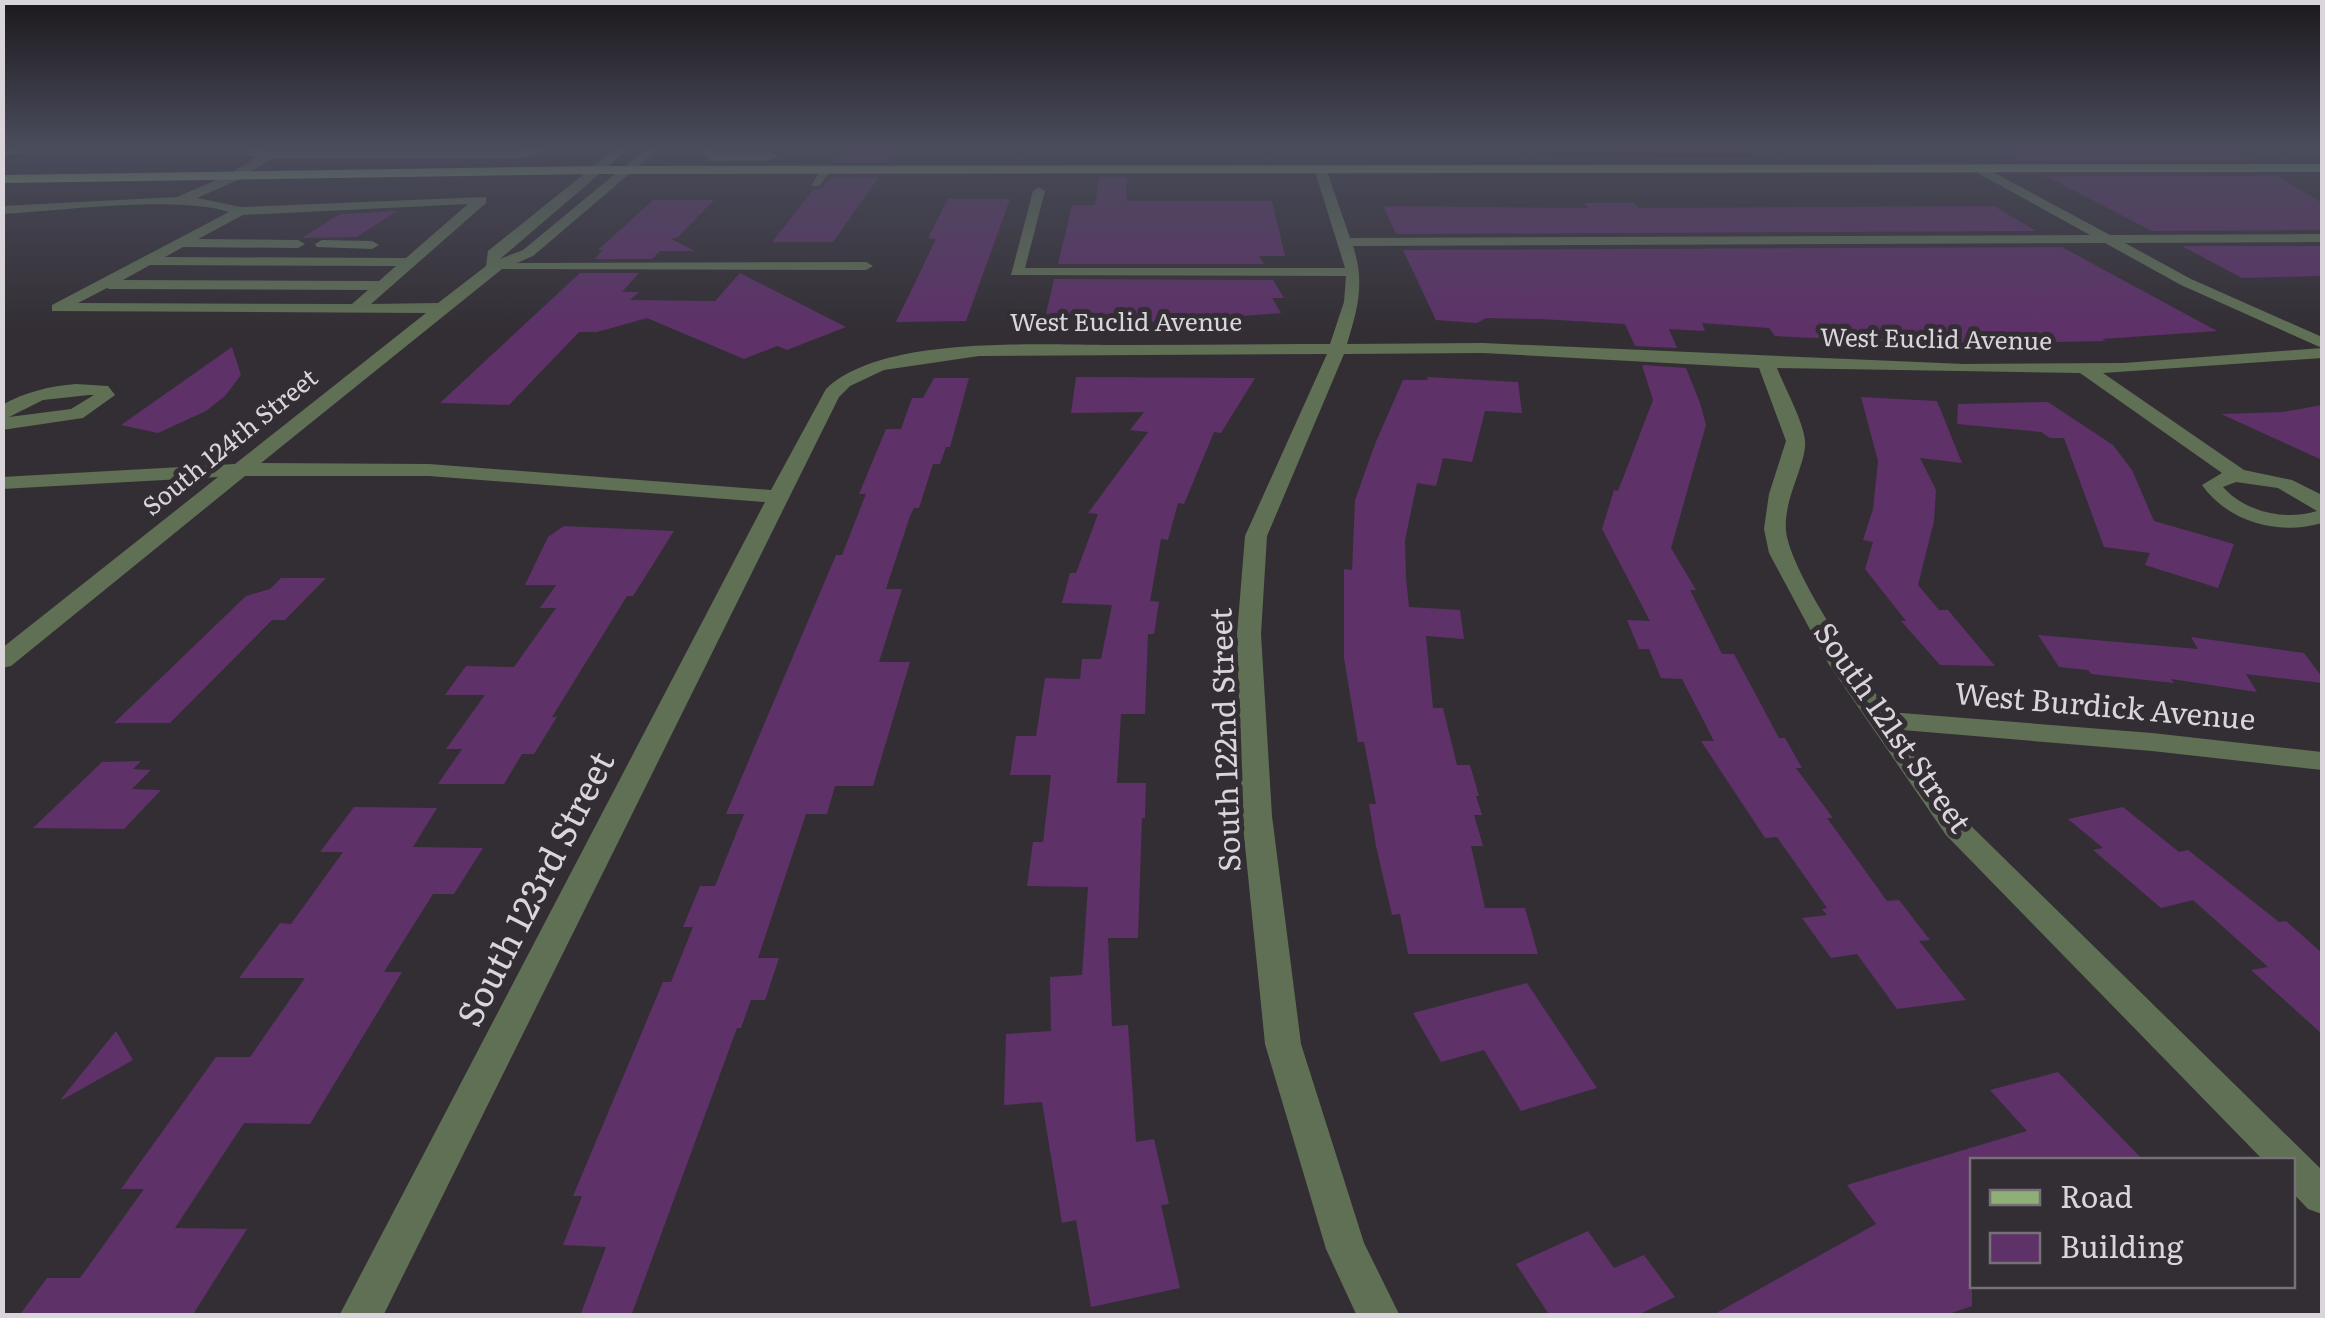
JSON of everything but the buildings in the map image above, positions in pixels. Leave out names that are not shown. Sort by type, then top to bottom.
[{"type":"street","points":[[5,211],[73,208]]},
{"type":"street","points":[[228,208],[240,211],[317,208]]},
{"type":"street","points":[[356,309],[473,208]]},
{"type":"street","name":"South 124th Street","points":[[492,267],[492,254],[548,208]]},
{"type":"street","name":"South 124th Street","points":[[2,661],[492,267],[528,253],[583,208]]},
{"type":"street","points":[[1034,208],[1016,272],[1354,272]]},
{"type":"street","name":"South 122nd Street","points":[[1334,208],[1354,272],[1352,302],[1339,348],[1256,536],[1249,634],[1257,816],[1282,1044],[1346,1249],[1379,1316]]},
{"type":"street","points":[[2050,208],[2214,296],[2322,343]]},
{"type":"street","points":[[240,211],[58,308],[440,308]]},
{"type":"street","points":[[1346,242],[2290,238],[2322,241]]},
{"type":"street","points":[[180,243],[298,244]]},
{"type":"street","points":[[322,244],[376,245],[414,258]]},
{"type":"street","points":[[147,261],[414,258]]},
{"type":"street","points":[[492,267],[866,266]]},
{"type":"street","points":[[104,284],[383,286]]},
{"type":"street","name":"West Euclid Avenue","points":[[778,497],[833,390],[860,374],[915,358],[978,351],[1535,350],[1888,368],[2084,368],[2231,362],[2322,353]]},
{"type":"street","name":"South 121st Street","points":[[1766,362],[1796,441],[1778,494],[1775,529],[1780,553],[1841,663],[1956,828],[2285,1158]]},
{"type":"street","points":[[2084,368],[2240,476]]},
{"type":"street","points":[[2,414],[19,400],[56,392],[82,388],[102,390],[106,395],[76,414],[2,424]]},
{"type":"street","points":[[2,483],[239,470],[429,470],[778,497]]},
{"type":"street","points":[[2322,506],[2290,486],[2240,476],[2212,484],[2215,491],[2237,506],[2274,518],[2309,521],[2322,516]]},
{"type":"street","name":"South 123rd Street","points":[[360,1316],[778,497]]},
{"type":"street","name":"West Burdick Avenue","points":[[1880,720],[2152,742],[2322,762]]},
{"type":"street","name":"South 121st Street","points":[[2295,1168],[2322,1196]]}]
